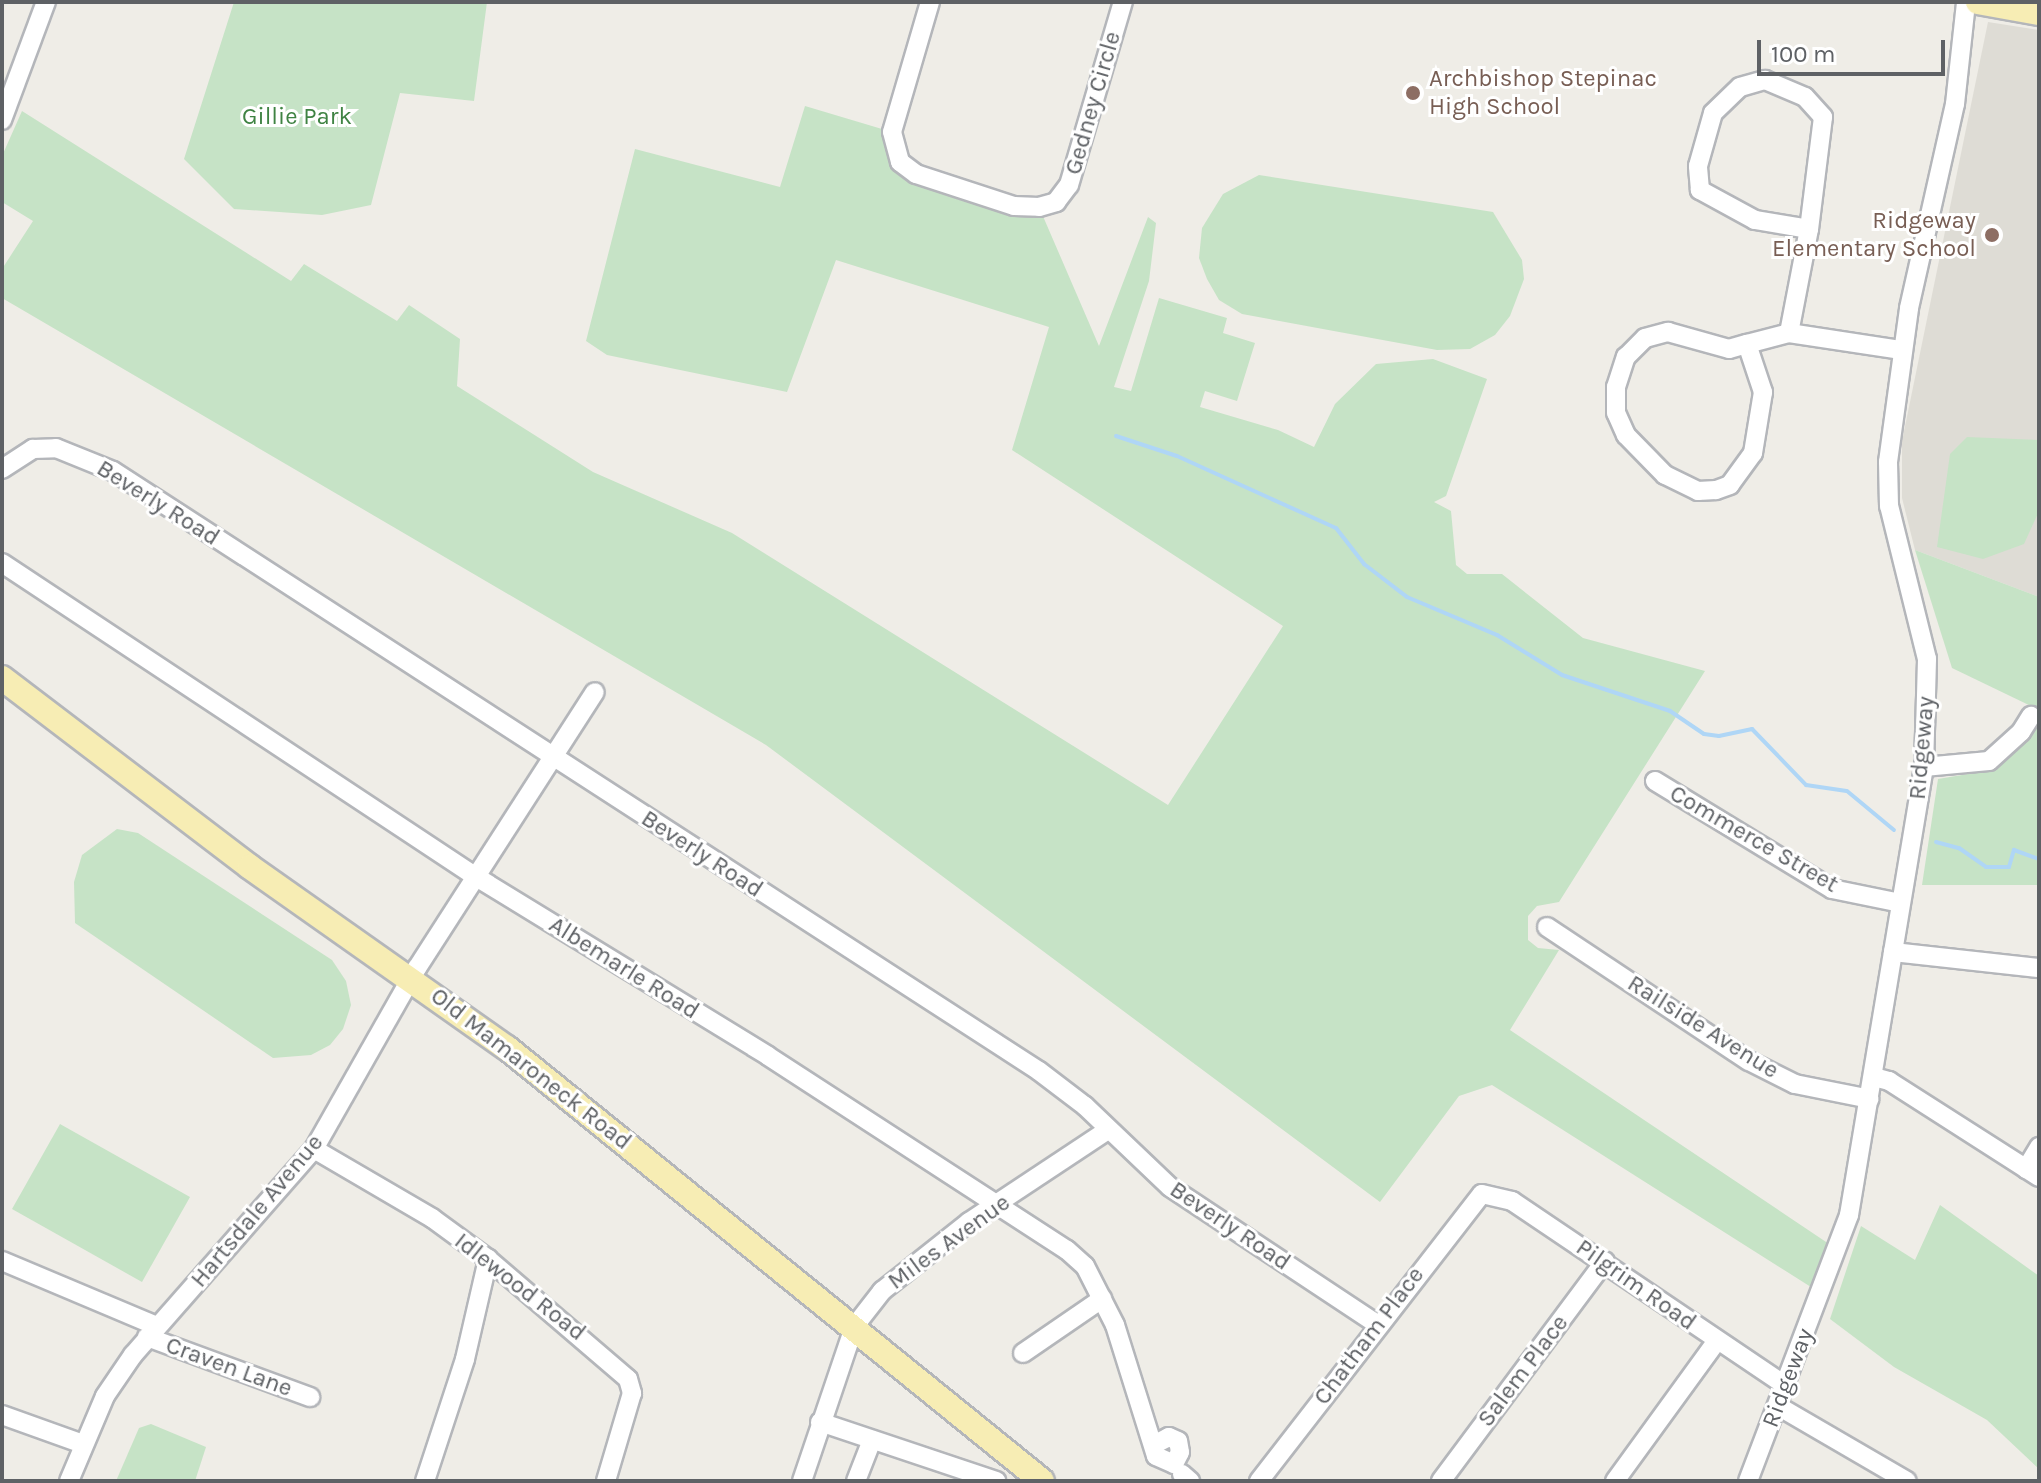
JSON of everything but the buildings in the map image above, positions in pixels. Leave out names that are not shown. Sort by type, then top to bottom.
[{"type":"main road","points":[[1978,2],[2039,13]]},
{"type":"main road","name":"Old Mamaroneck Road","points":[[2,678],[250,867],[412,977],[854,1327],[1042,1481]]},
{"type":"street","points":[[3,118],[46,2]]},
{"type":"street","name":"Gedney Circle","points":[[930,2],[892,132],[900,162],[916,174],[958,188],[1014,206],[1039,207],[1056,202],[1069,185],[1123,2]]},
{"type":"street","name":"Ridgeway","points":[[1748,1481],[1849,1215],[1924,767],[1927,659],[1889,506],[1888,462],[1902,350],[1955,104],[1966,2]]},
{"type":"street","points":[[1789,333],[1809,229],[1823,117],[1805,97],[1765,80],[1740,87],[1713,113],[1704,134],[1700,190],[1755,220],[1809,229]]},
{"type":"street","points":[[1747,344],[1763,392],[1753,453],[1730,485],[1698,491],[1665,475],[1626,435],[1616,413],[1616,387],[1626,357],[1645,338],[1668,332],[1729,349],[1747,344],[1789,333],[1902,350]]},
{"type":"street","name":"Beverly Road","points":[[2,469],[33,449],[56,448],[113,471],[553,759],[1039,1071],[1170,1187],[1377,1324]]},
{"type":"street","name":"Albemarle Road","points":[[2,563],[478,878],[768,1056],[996,1207],[1067,1250],[1085,1266],[1102,1299],[1131,1369],[1143,1422],[1155,1444]]},
{"type":"street","name":"Hartsdale Avenue","points":[[69,1481],[105,1396],[152,1332],[314,1149],[412,977],[595,692]]},
{"type":"street","points":[[1924,767],[1989,761],[2007,747],[2031,716]]},
{"type":"street","name":"Commerce Street","points":[[1655,781],[1832,889],[1901,903]]},
{"type":"street","name":"Railside Avenue","points":[[1547,927],[1749,1061],[1795,1084],[1870,1099]]},
{"type":"street","points":[[1893,952],[2039,968]]},
{"type":"street","points":[[1874,1077],[1889,1081],[2033,1173],[2039,1147]]},
{"type":"street","name":"Miles Avenue","points":[[802,1481],[854,1327],[882,1291],[1108,1130]]},
{"type":"street","name":"Idlewood Road","points":[[314,1149],[432,1218],[488,1259],[628,1379],[632,1393],[606,1481]]},
{"type":"street","name":"Pilgrim Road","points":[[1482,1194],[1512,1201],[1605,1261],[1716,1342],[1786,1386]]},
{"type":"street","name":"Chatham Place","points":[[1259,1481],[1377,1324],[1482,1194]]},
{"type":"street","points":[[425,1481],[458,1386],[488,1259]]},
{"type":"street","name":"Craven Lane","points":[[2,1261],[152,1332],[310,1397]]},
{"type":"street","name":"Salem Place","points":[[1441,1481],[1605,1261]]},
{"type":"street","points":[[1023,1353],[1102,1299]]},
{"type":"street","points":[[1615,1481],[1716,1342]]},
{"type":"street","points":[[1778,1406],[1907,1481]]},
{"type":"street","points":[[2,1415],[83,1444]]},
{"type":"street","points":[[820,1422],[996,1481]]},
{"type":"street","points":[[856,1481],[872,1440]]},
{"type":"shaded area","name":"Ridgeway Elementary School","points":[[1988,22],[2039,30],[2039,597],[1915,550],[1902,498],[1902,441]]},
{"type":"green space","name":"Gillie Park","points":[[234,2],[487,2],[474,101],[400,93],[371,205],[322,215],[234,209],[184,159]]},
{"type":"green space","points":[[805,106],[892,132],[900,162],[1039,207],[1099,346],[1148,217],[1156,223],[1149,281],[1114,387],[1131,391],[1159,298],[1227,318],[1223,333],[1255,343],[1237,401],[1205,391],[1200,407],[1278,430],[1314,447],[1335,404],[1376,364],[1433,359],[1487,379],[1446,496],[1434,502],[1451,511],[1456,565],[1467,574],[1502,574],[1583,638],[1705,671],[1559,902],[1537,906],[1528,916],[1528,940],[1538,948],[1559,950],[1510,1030],[1838,1250],[1822,1294],[1492,1085],[1459,1096],[1380,1202],[766,745],[2,298],[2,269],[33,221],[2,202],[2,156],[22,111],[291,281],[304,264],[397,321],[409,305],[460,339],[457,386],[593,472],[732,533],[1168,805],[1283,626],[1012,450],[1049,327],[836,260],[787,392],[607,355],[586,341],[635,149],[780,187]]},
{"type":"green space","points":[[1259,175],[1493,212],[1522,260],[1524,279],[1510,316],[1495,335],[1470,349],[1437,350],[1242,314],[1219,300],[1207,279],[1199,258],[1202,228],[1223,194]]},
{"type":"green space","points":[[1967,437],[2039,440],[2039,511],[2024,544],[1983,559],[1937,547],[1950,454]]},
{"type":"green space","points":[[1915,550],[2039,597],[2039,710],[1952,668]]},
{"type":"green space","points":[[2039,718],[2039,885],[1922,885],[1938,779],[1992,770],[2009,758]]},
{"type":"green space","points":[[117,829],[138,833],[332,960],[346,981],[351,1005],[343,1029],[330,1045],[311,1055],[273,1058],[75,923],[74,882],[82,855]]},
{"type":"green space","points":[[60,1124],[190,1197],[142,1282],[12,1209]]},
{"type":"green space","points":[[1940,1205],[2039,1276],[2039,1469],[1987,1420],[1894,1367],[1830,1319],[1861,1226],[1915,1260]]},
{"type":"green space","points":[[151,1424],[206,1447],[195,1481],[116,1481],[139,1428]]},
{"type":"waterway","points":[[1116,436],[1177,456],[1336,528],[1364,564],[1407,597],[1497,635],[1562,675],[1670,711],[1704,734],[1719,736],[1752,729],[1806,785],[1847,791],[1894,830]]},
{"type":"waterway","points":[[1936,842],[1959,848],[1986,867],[2009,867],[2014,850],[2039,859]]},
{"type":"place","name":"Archbishop Stepinac High School","points":[[1413,93]]},
{"type":"place","name":"Ridgeway Elementary School","points":[[1992,235]]}]
